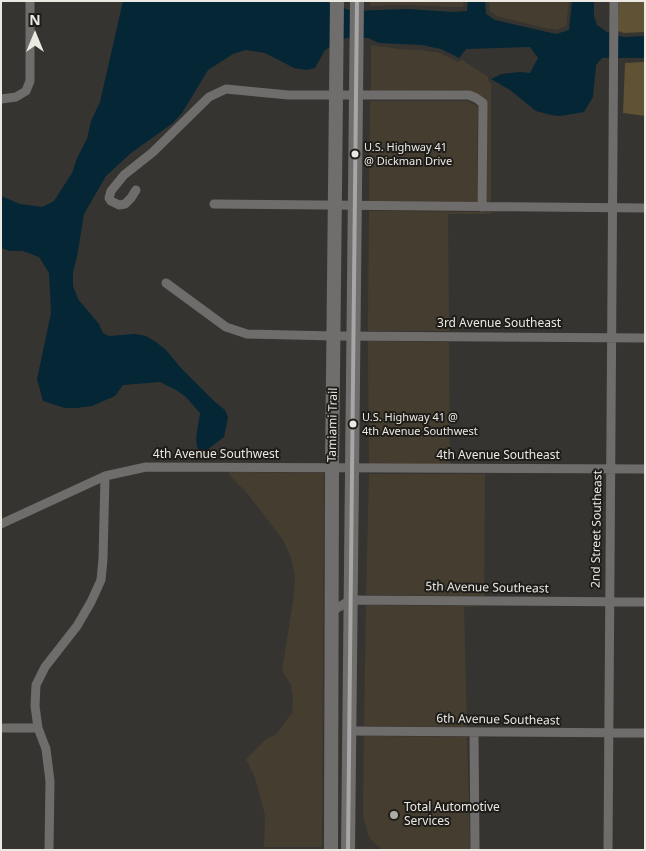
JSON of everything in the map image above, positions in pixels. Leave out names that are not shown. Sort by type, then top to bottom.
[{"type":"main road","name":"Tamiami Trail","points":[[331,850],[332,468],[337,2]]},
{"type":"main road","name":"Tamiami Trail","points":[[348,850],[351,730],[356,3]]},
{"type":"main road","points":[[332,710],[344,729],[351,730]]},
{"type":"street","points":[[1,98],[16,97],[26,90],[30,81],[30,1]]},
{"type":"street","name":"2nd Street Southeast","points":[[608,850],[614,1]]},
{"type":"street","points":[[136,190],[125,204],[119,206],[109,198],[110,191],[124,175],[153,152],[209,97],[226,89],[288,95],[468,96],[476,98],[483,103],[482,207]]},
{"type":"street","points":[[214,204],[645,208]]},
{"type":"street","name":"3rd Avenue Southeast","points":[[166,283],[226,327],[247,334],[645,338]]},
{"type":"street","name":"4th Avenue Southwest","points":[[1,524],[105,476],[146,467],[352,469]]},
{"type":"street","name":"4th Avenue Southeast","points":[[352,469],[645,469]]},
{"type":"street","points":[[49,850],[50,781],[46,749],[38,728],[34,706],[36,685],[45,667],[77,626],[101,580],[105,476]]},
{"type":"street","points":[[332,611],[351,600]]},
{"type":"street","name":"5th Avenue Southeast","points":[[351,600],[645,602]]},
{"type":"street","points":[[1,728],[38,728]]},
{"type":"street","name":"6th Avenue Southeast","points":[[351,730],[645,733]]},
{"type":"street","points":[[474,732],[475,850]]},
{"type":"shaded area","points":[[370,1],[464,1],[463,7],[454,7],[370,6]]},
{"type":"shaded area","points":[[489,1],[569,1],[566,26],[556,30],[496,16],[490,11]]},
{"type":"shaded area","points":[[619,1],[645,1],[645,32],[624,33],[618,31]]},
{"type":"shaded area","points":[[371,45],[440,53],[458,62],[462,60],[488,77],[488,81],[491,84],[491,202],[486,202],[487,103],[485,99],[469,90],[371,91]]},
{"type":"shaded area","points":[[645,62],[645,116],[623,113],[625,63]]},
{"type":"shaded area","points":[[370,101],[467,101],[478,106],[477,202],[369,201]]},
{"type":"shaded area","points":[[369,211],[491,212],[491,214],[448,214],[449,331],[368,331]]},
{"type":"shaded area","points":[[368,341],[449,342],[450,464],[369,464]]},
{"type":"shaded area","points":[[229,472],[324,473],[322,847],[264,847],[265,815],[255,778],[246,759],[265,740],[276,734],[292,713],[291,685],[282,671],[295,581],[291,558],[283,540],[247,493],[229,475]]},
{"type":"shaded area","points":[[369,474],[485,474],[484,596],[366,595]]},
{"type":"shaded area","points":[[366,605],[484,606],[464,607],[467,727],[364,726]]},
{"type":"shaded area","points":[[364,736],[467,737],[470,850],[382,849],[376,845],[369,837],[363,816]]},
{"type":"water","points":[[123,1],[324,1],[352,11],[407,9],[454,12],[467,11],[468,1],[485,1],[486,14],[495,20],[556,34],[569,30],[572,1],[594,1],[594,16],[597,25],[607,32],[623,37],[645,36],[645,58],[602,58],[596,65],[593,97],[584,112],[560,116],[536,111],[510,90],[491,79],[502,74],[530,73],[538,58],[530,47],[466,49],[459,58],[441,49],[422,45],[379,43],[368,38],[346,38],[325,50],[315,68],[307,70],[294,68],[265,53],[246,50],[233,54],[208,70],[182,113],[173,123],[131,153],[106,176],[84,214],[73,272],[73,286],[78,299],[99,324],[103,333],[109,336],[135,334],[146,336],[156,342],[225,410],[228,417],[224,437],[203,453],[197,447],[196,438],[200,413],[186,397],[160,382],[123,385],[115,396],[92,406],[65,408],[43,401],[37,379],[51,313],[49,273],[39,257],[23,251],[10,251],[1,248],[1,196],[20,204],[42,207],[54,201],[72,173],[100,102]]},
{"type":"transit line","points":[[348,850],[357,1]]},
{"type":"place","name":"U.S. Highway 41 @ Dickman Drive","points":[[355,154]]},
{"type":"place","name":"U.S. Highway 41 @ 4th Avenue Southwest","points":[[353,424]]},
{"type":"place","name":"Total Automotive Services","points":[[394,815]]}]
